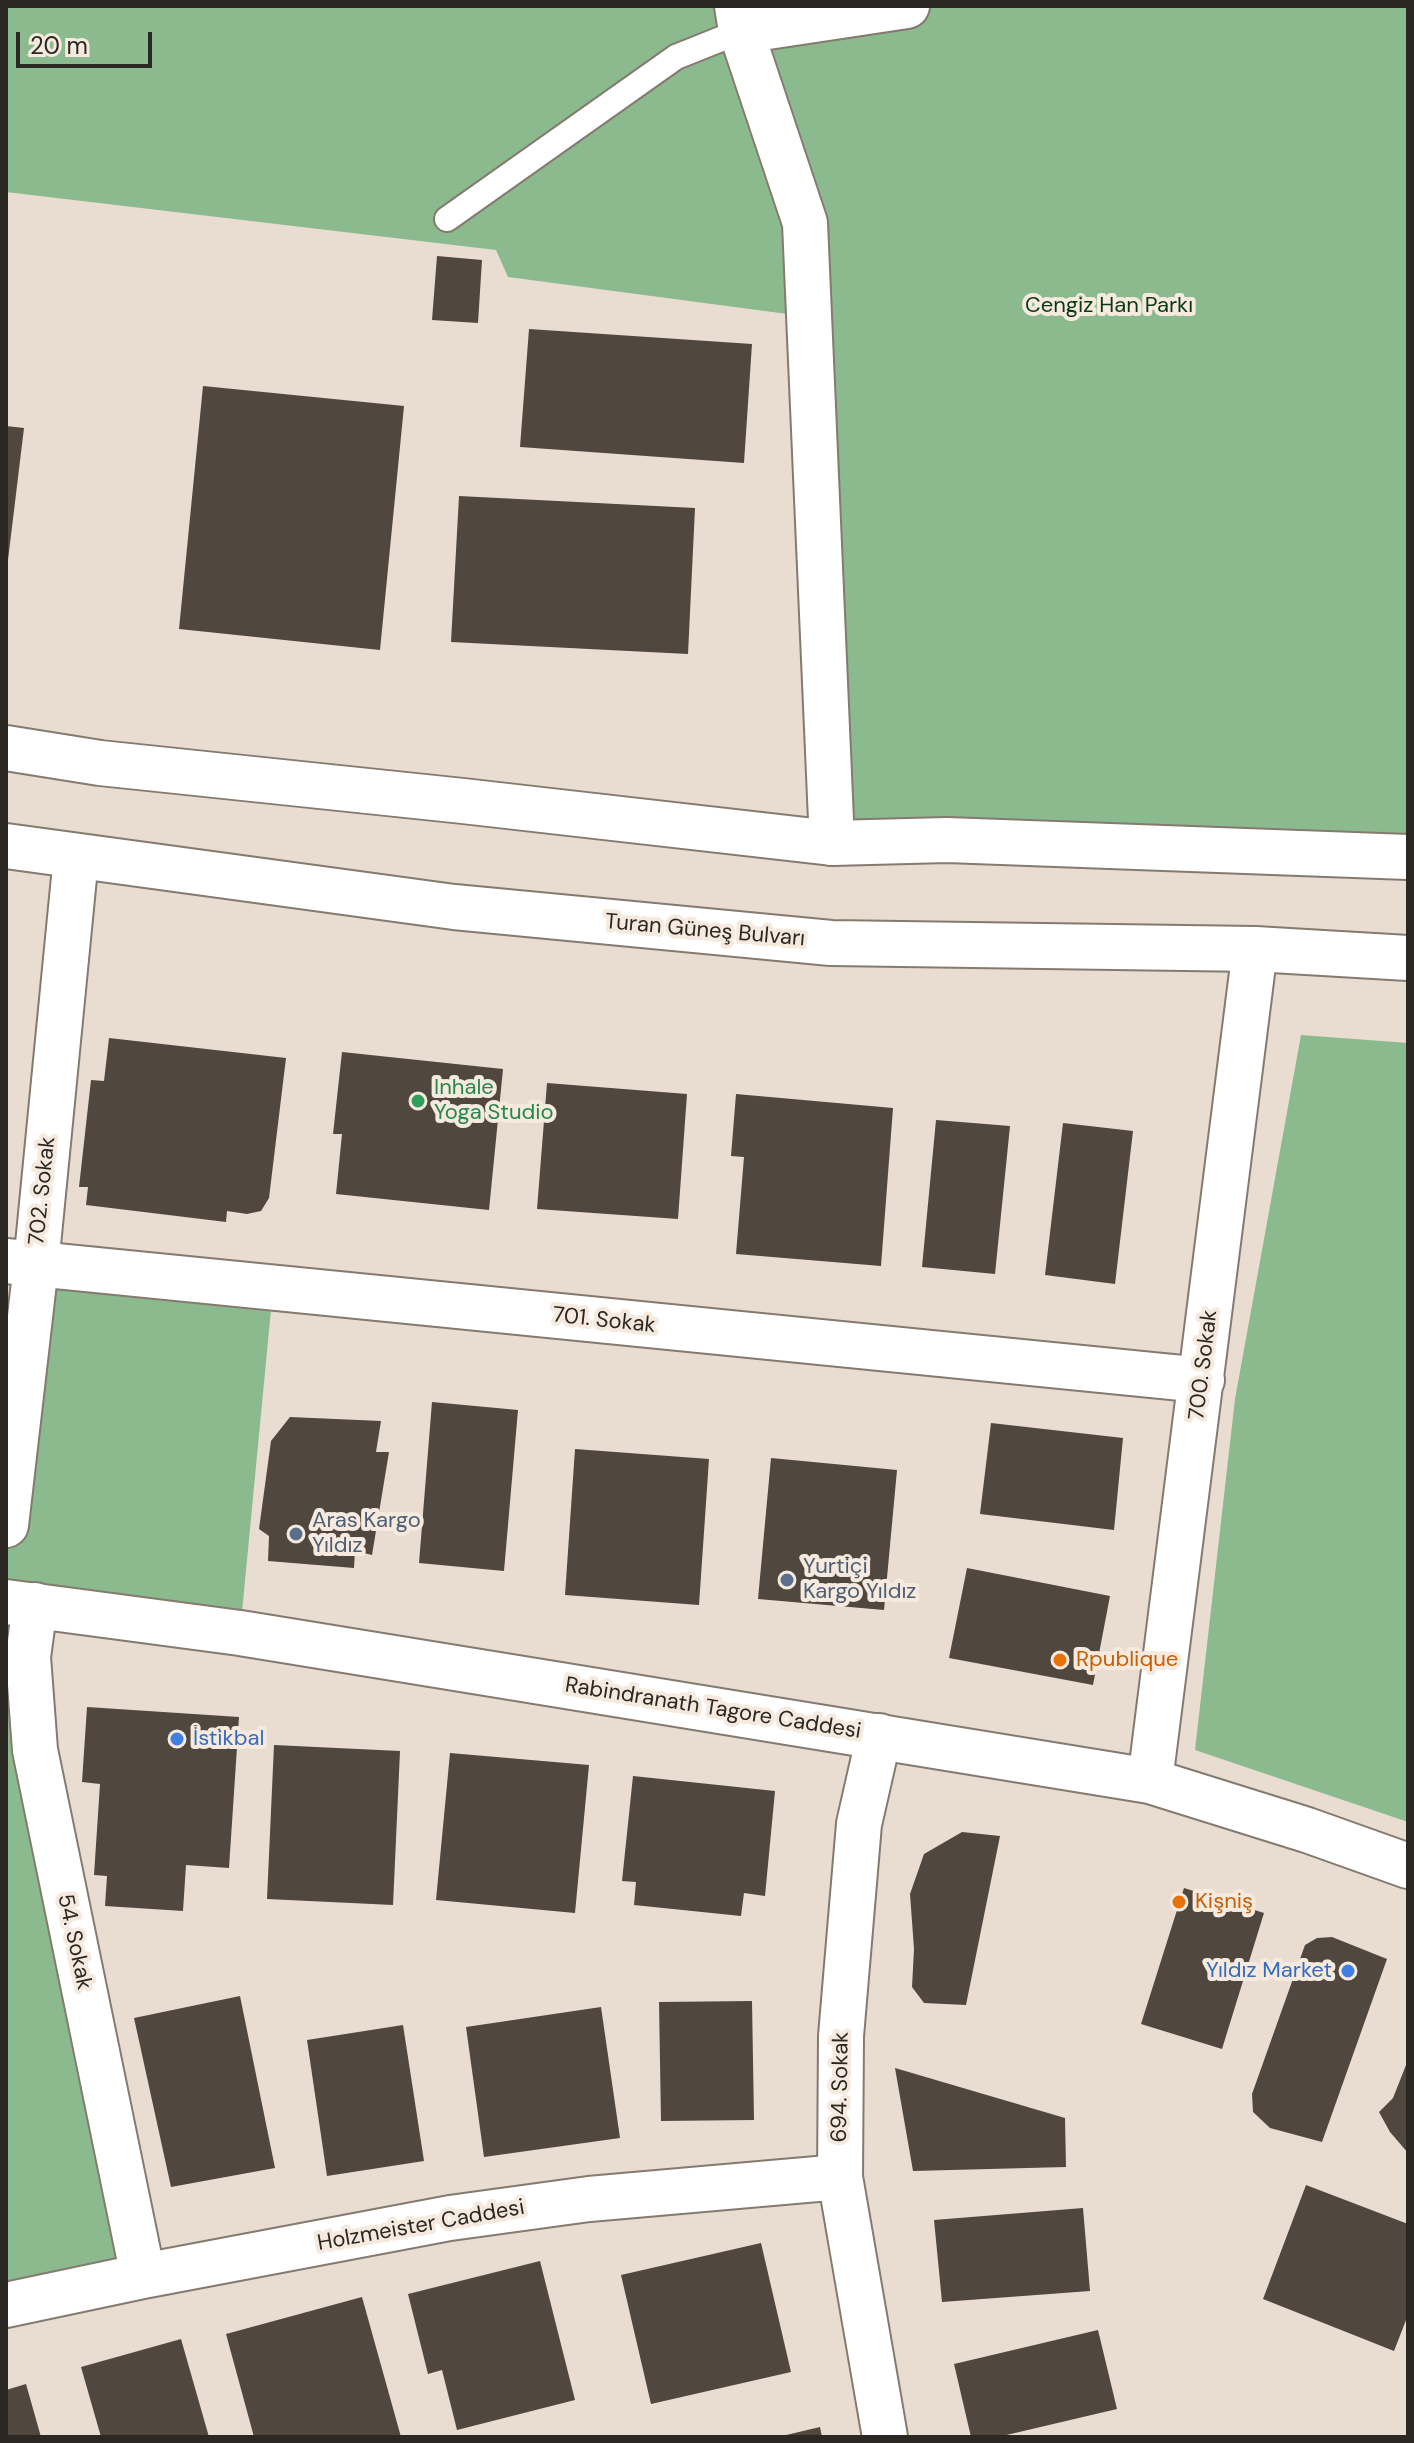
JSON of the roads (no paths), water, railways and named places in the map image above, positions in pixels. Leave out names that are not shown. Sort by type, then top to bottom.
[{"type":"street","points":[[832,843],[805,223],[739,18],[907,6]]},
{"type":"street","points":[[6,748],[100,763],[832,843],[947,840],[1408,857]]},
{"type":"street","name":"Turan Güneş Bulvarı","points":[[6,846],[454,907],[831,943],[1255,949],[1408,958]]},
{"type":"street","name":"702. Sokak","points":[[6,1525],[21,1263],[76,857]]},
{"type":"street","name":"700. Sokak","points":[[1150,1781],[1255,949]]},
{"type":"street","name":"701. Sokak","points":[[21,1263],[1202,1380]]},
{"type":"street","name":"Rabindranath Tagore Caddesi","points":[[20,1604],[240,1633],[1150,1781],[1307,1830],[1408,1866]]},
{"type":"street","name":"54. Sokak","points":[[20,1604],[28,1657],[35,1750],[143,2276]]},
{"type":"street","name":"694. Sokak","points":[[879,1736],[859,1824],[841,2036],[840,2177],[885,2437]]},
{"type":"street","name":"Holzmeister Caddesi","points":[[6,2305],[465,2216],[589,2199],[840,2177]]},
{"type":"lane","points":[[447,219],[676,57],[739,18]]},
{"type":"place","name":"Inhale Yoga Studio","points":[[418,1101]]},
{"type":"place","name":"Aras Kargo Yıldız","points":[[296,1534]]},
{"type":"place","name":"Yurtiçi Kargo Yıldız","points":[[787,1580]]},
{"type":"place","name":"Rpublique","points":[[1060,1660]]},
{"type":"place","name":"İstikbal","points":[[177,1739]]},
{"type":"place","name":"Kişniş","points":[[1179,1902]]},
{"type":"place","name":"Yıldız Market","points":[[1348,1971]]},
{"type":"park label","name":"Cengiz Han Parkı","points":[[1109,306]]}]
